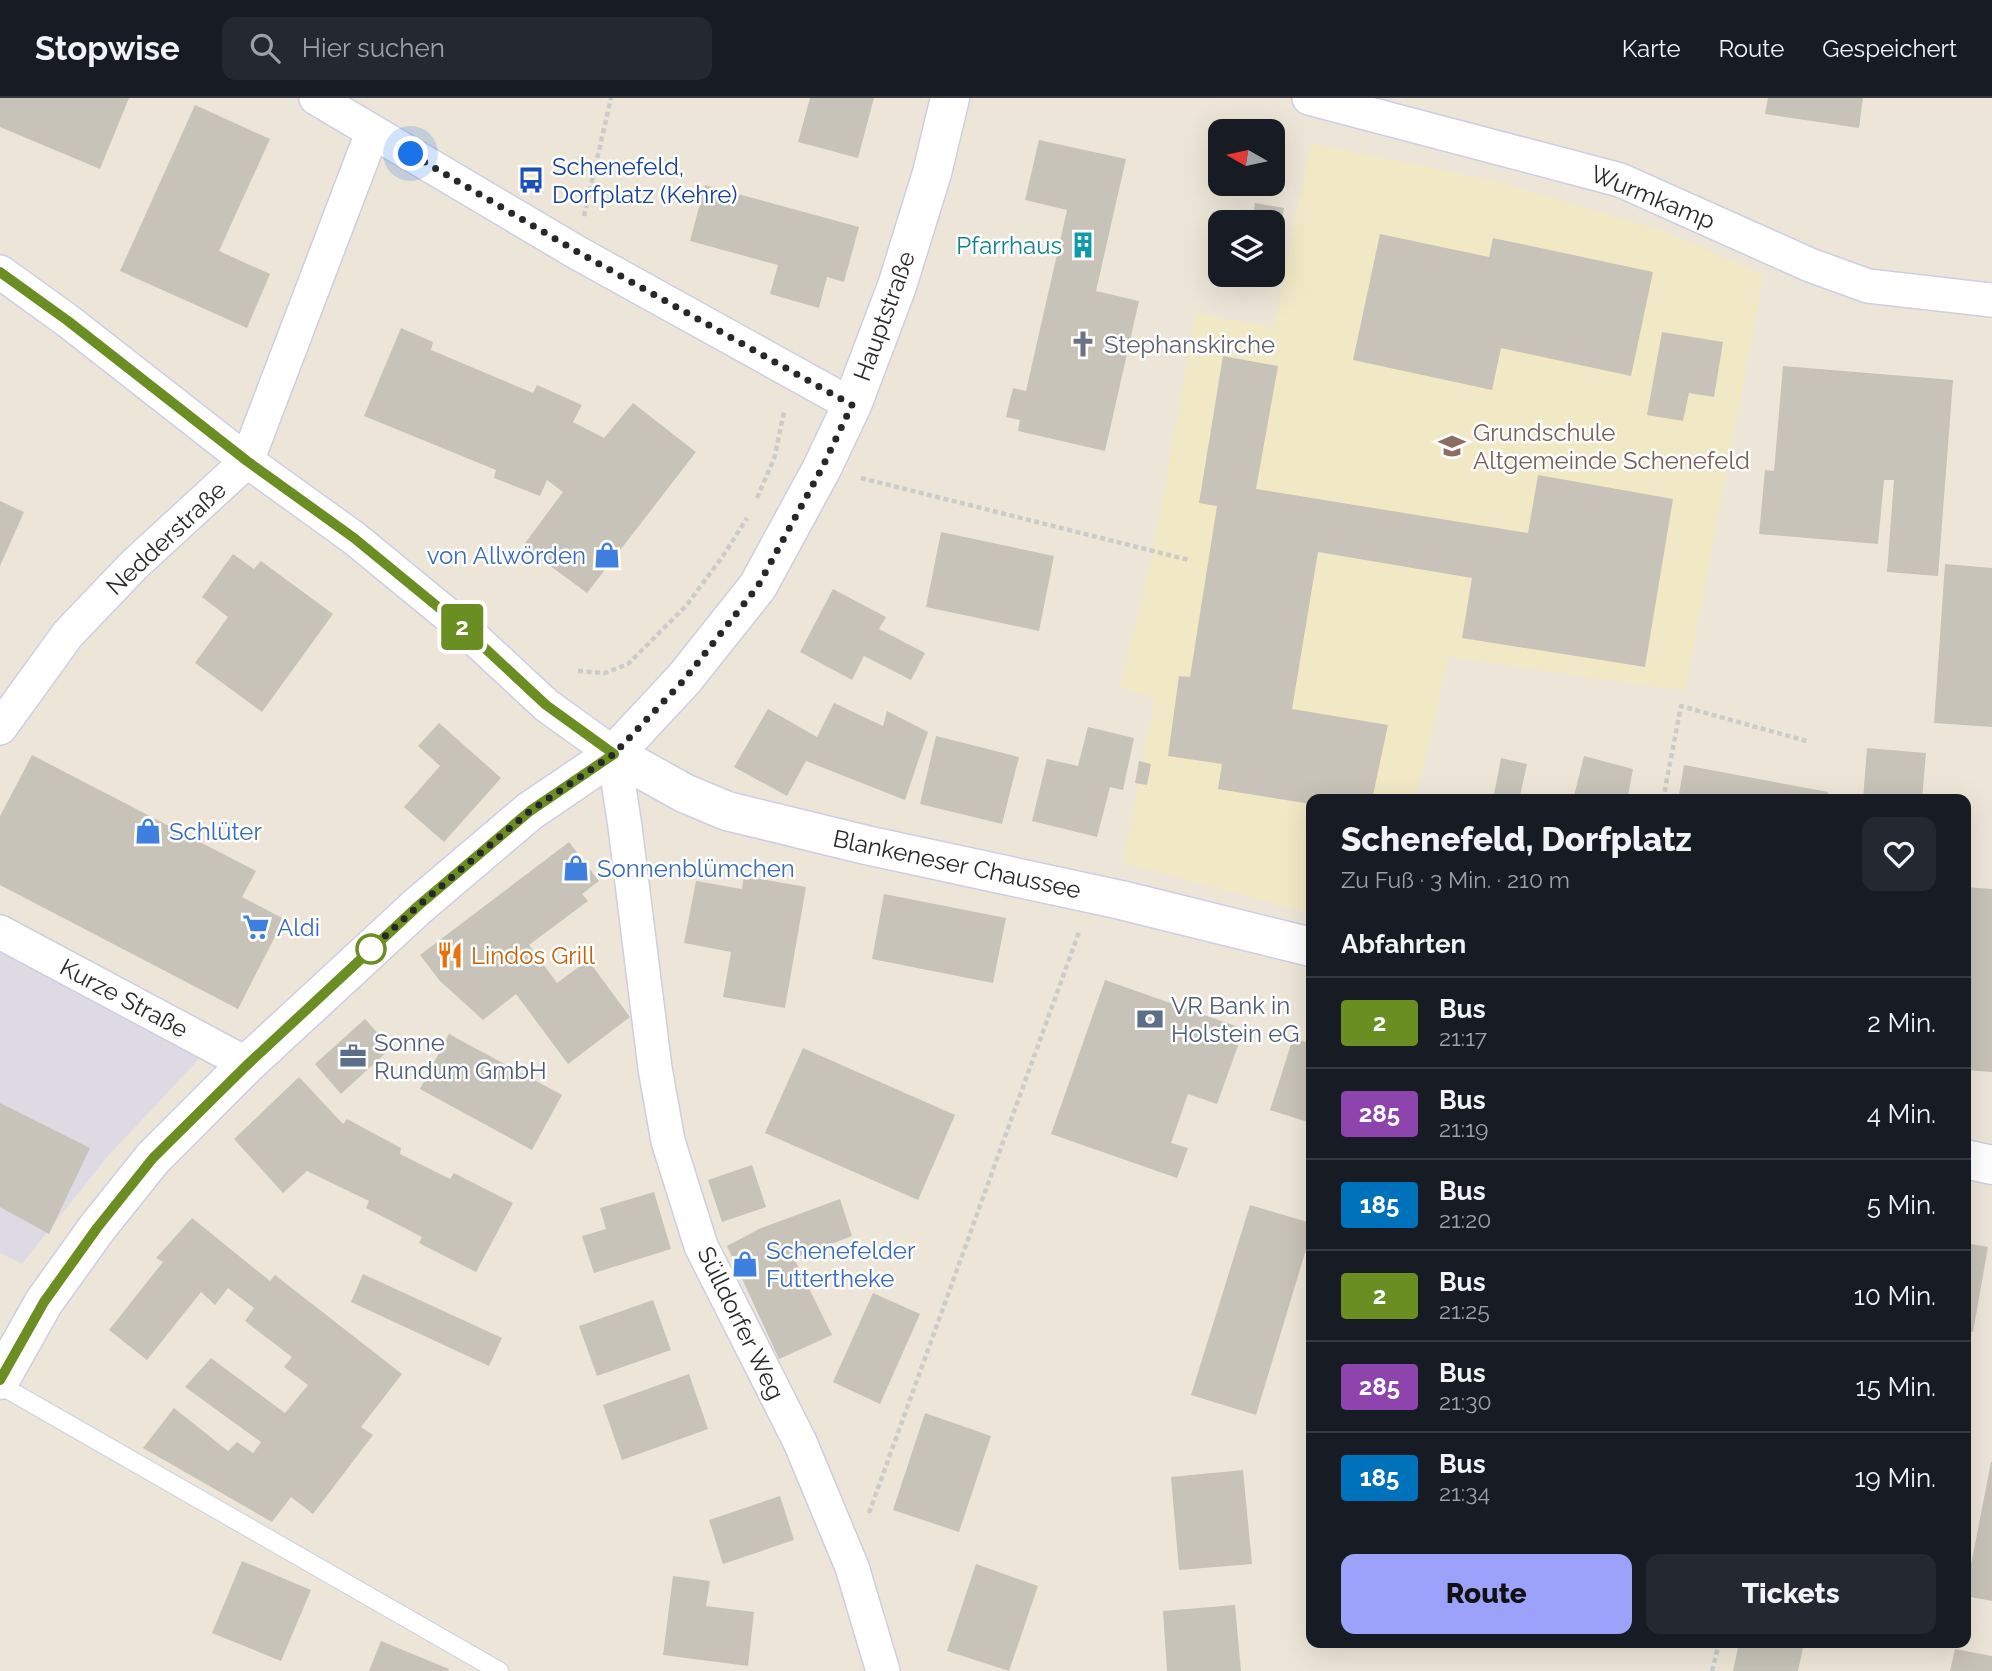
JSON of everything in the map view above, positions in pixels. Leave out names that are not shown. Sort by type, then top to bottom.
[{"type":"main road","name":"Hauptstraße","points":[[0,1380],[44,1302],[97,1228],[153,1158],[247,1065],[448,880],[530,811],[614,754],[684,680],[758,586],[822,468],[852,405],[897,286],[932,173],[950,98]]},
{"type":"main road","name":"Blankeneser Chaussee","points":[[614,754],[684,793],[727,811],[853,842],[1121,900],[1306,946]]},
{"type":"main road","points":[[1971,1160],[1992,1165]]},
{"type":"street","points":[[316,98],[576,251],[852,405]]},
{"type":"street","name":"Wurmkamp","points":[[1309,98],[1620,180],[1810,265],[1868,285],[1992,300]]},
{"type":"street","name":"Nedderstraße","points":[[0,728],[68,634],[134,565],[247,461],[372,133]]},
{"type":"street","points":[[0,272],[68,321],[247,461],[354,538],[460,625],[546,705],[614,754]]},
{"type":"street","name":"Sülldorfer Weg","points":[[614,754],[655,1068],[668,1141],[701,1246],[800,1442],[852,1567],[884,1671]]},
{"type":"street","name":"Kurze Straße","points":[[0,932],[247,1065]]},
{"type":"lane","points":[[0,1385],[499,1671]]},
{"type":"path","points":[[576,251],[611,98]]},
{"type":"path","points":[[578,671],[604,673],[628,664],[686,606],[754,506],[775,459],[785,412]]},
{"type":"path","points":[[856,477],[1189,561]]},
{"type":"path","points":[[1664,794],[1681,706],[1810,742]]},
{"type":"path","points":[[852,1567],[1079,931]]},
{"type":"path","points":[[1712,1671],[1717,1648]]},
{"type":"shaded area","name":"Grundschule Altgemeinde Schenefeld","points":[[1311,143],[1491,180],[1660,230],[1764,275],[1685,691],[1449,657],[1416,794],[1306,794],[1306,912],[1123,863],[1155,697],[1120,688],[1151,563],[1196,313],[1273,328],[1281,287],[1285,287],[1285,270]]},
{"type":"shaded area","points":[[0,951],[199,1059],[107,1157],[22,1264],[0,1253]]},
{"type":"building","points":[[0,98],[129,98],[100,169],[0,127]]},
{"type":"building","points":[[810,98],[874,98],[858,158],[798,142]]},
{"type":"building","points":[[1768,98],[1863,98],[1859,128],[1765,114]]},
{"type":"building","points":[[195,105],[270,139],[219,251],[270,274],[247,328],[120,271]]},
{"type":"building","name":"Stephanskirche","points":[[1039,140],[1126,159],[1096,291],[1139,301],[1105,451],[1018,431],[1020,420],[1006,417],[1013,388],[1026,391],[1067,210],[1025,200]]},
{"type":"building","points":[[705,185],[859,227],[844,282],[827,277],[819,308],[770,294],[778,265],[690,241]]},
{"type":"building","points":[[1255,203],[1284,208],[1284,210],[1254,210]]},
{"type":"building","points":[[1380,234],[1489,257],[1493,238],[1653,272],[1631,376],[1501,348],[1492,390],[1353,360]]},
{"type":"building","points":[[401,328],[433,342],[431,350],[533,393],[537,385],[582,405],[573,422],[604,438],[633,403],[696,452],[587,593],[523,546],[563,492],[547,480],[540,496],[494,478],[496,470],[364,416]]},
{"type":"building","points":[[1662,332],[1723,342],[1714,397],[1689,393],[1683,421],[1647,415]]},
{"type":"building","points":[[1223,356],[1278,366],[1256,489],[1528,533],[1538,475],[1673,499],[1645,667],[1462,638],[1472,578],[1318,552],[1292,709],[1388,725],[1373,794],[1306,794],[1306,803],[1218,789],[1222,764],[1168,756],[1179,676],[1190,677],[1217,506],[1199,503]]},
{"type":"building","points":[[1783,366],[1953,380],[1938,576],[1887,572],[1894,480],[1884,480],[1878,544],[1759,534],[1765,470],[1774,471]]},
{"type":"building","points":[[0,501],[24,512],[0,566]]},
{"type":"building","points":[[941,532],[1054,556],[1039,631],[926,607]]},
{"type":"building","points":[[233,554],[254,569],[261,561],[333,614],[262,712],[195,663],[228,617],[202,597]]},
{"type":"building","points":[[1945,564],[1992,568],[1992,727],[1934,723]]},
{"type":"building","points":[[833,589],[886,617],[879,629],[925,653],[911,680],[864,656],[852,680],[800,652]]},
{"type":"building","points":[[834,703],[883,726],[887,711],[928,732],[905,800],[806,761],[787,796],[734,767],[768,709],[817,737]]},
{"type":"building","points":[[439,723],[501,778],[444,842],[404,807],[440,766],[418,746]]},
{"type":"building","points":[[1088,727],[1134,738],[1123,790],[1110,787],[1097,837],[1032,821],[1047,759],[1078,766]]},
{"type":"building","points":[[936,736],[1019,757],[1002,824],[920,804]]},
{"type":"building","points":[[1867,748],[1926,753],[1923,794],[1863,794]]},
{"type":"building","points":[[32,755],[256,871],[242,897],[284,919],[238,1009],[0,885],[0,816]]},
{"type":"building","points":[[1584,756],[1633,769],[1628,794],[1574,794]]},
{"type":"building","points":[[1501,758],[1527,764],[1520,794],[1494,794]]},
{"type":"building","points":[[1139,761],[1151,764],[1147,785],[1135,783]]},
{"type":"building","points":[[1684,765],[1828,792],[1828,794],[1679,794]]},
{"type":"building","points":[[569,842],[599,881],[582,894],[588,901],[529,945],[557,983],[588,960],[630,1017],[568,1064],[516,994],[483,1020],[440,981],[420,955]]},
{"type":"building","points":[[744,876],[806,887],[785,1008],[723,997],[731,952],[684,943],[696,881],[742,889]]},
{"type":"building","points":[[1971,887],[1992,889],[1992,1072],[1971,1070]]},
{"type":"building","points":[[884,894],[1006,918],[993,983],[872,959]]},
{"type":"building","points":[[1105,980],[1244,1029],[1217,1104],[1188,1094],[1171,1143],[1188,1148],[1177,1178],[1051,1134]]},
{"type":"building","name":"Sonne Rundum GmbH","points":[[365,1019],[391,1048],[341,1094],[315,1064]]},
{"type":"building","points":[[449,1034],[562,1095],[532,1150],[420,1089]]},
{"type":"building","points":[[1293,1038],[1306,1042],[1306,1121],[1270,1110]]},
{"type":"building","points":[[803,1048],[955,1115],[918,1200],[765,1133]]},
{"type":"building","points":[[299,1077],[343,1124],[347,1119],[401,1148],[400,1154],[450,1179],[454,1173],[513,1203],[476,1272],[419,1243],[422,1237],[366,1208],[369,1201],[307,1171],[283,1193],[234,1139]]},
{"type":"building","points":[[0,1103],[90,1148],[49,1234],[0,1207]]},
{"type":"building","points":[[752,1165],[766,1207],[722,1222],[708,1180]]},
{"type":"building","points":[[654,1192],[671,1249],[594,1273],[582,1236],[606,1229],[600,1208]]},
{"type":"building","points":[[840,1199],[852,1236],[794,1258],[832,1335],[779,1359],[727,1246],[761,1228]]},
{"type":"building","points":[[1250,1205],[1306,1222],[1306,1250],[1256,1415],[1191,1395]]},
{"type":"building","points":[[192,1218],[270,1281],[275,1275],[402,1374],[361,1427],[373,1435],[313,1514],[291,1497],[272,1522],[143,1448],[174,1408],[228,1451],[237,1442],[253,1453],[261,1442],[185,1387],[211,1358],[285,1413],[308,1385],[284,1367],[292,1357],[245,1321],[254,1308],[228,1288],[215,1305],[201,1292],[147,1360],[109,1330],[163,1262],[156,1258]]},
{"type":"building","points":[[1971,1244],[1988,1247],[1971,1332]]},
{"type":"building","points":[[363,1274],[502,1338],[489,1366],[351,1302]]},
{"type":"building","points":[[873,1293],[920,1314],[880,1404],[833,1382]]},
{"type":"building","points":[[653,1300],[671,1350],[597,1376],[579,1326]]},
{"type":"building","points":[[689,1374],[708,1429],[622,1460],[603,1405]]},
{"type":"building","points":[[925,1413],[991,1436],[959,1532],[893,1510]]},
{"type":"building","points":[[1992,1462],[1992,1601],[1971,1597],[1971,1565]]},
{"type":"building","points":[[1243,1470],[1252,1564],[1179,1570],[1171,1477]]},
{"type":"building","points":[[780,1496],[794,1540],[723,1564],[709,1520]]},
{"type":"building","points":[[242,1561],[311,1590],[281,1661],[212,1633]]},
{"type":"building","points":[[976,1564],[1038,1586],[1009,1671],[947,1651]]},
{"type":"building","points":[[673,1576],[710,1581],[706,1606],[754,1612],[748,1666],[663,1655]]},
{"type":"building","points":[[1235,1605],[1241,1671],[1167,1671],[1163,1611]]},
{"type":"building","points":[[381,1641],[449,1669],[369,1671]]},
{"type":"building","points":[[1738,1648],[1803,1648],[1798,1671],[1733,1671]]},
{"type":"building","points":[[1955,1649],[1992,1656],[1992,1671],[1950,1671]]},
{"type":"bus line","name":"2","points":[[0,272],[68,321],[247,461],[354,538],[460,625],[546,705],[614,754],[530,811],[418,906],[247,1065],[153,1158],[97,1228],[44,1302],[0,1380]]},
{"type":"place","name":"Schenefeld, Dorfplatz (Kehre)","points":[[531,180]]},
{"type":"place","name":"Pfarrhaus","points":[[1083,245]]},
{"type":"place","name":"Stephanskirche","points":[[1083,344]]},
{"type":"place","name":"Grundschule Altgemeinde Schenefeld","points":[[1452,446]]},
{"type":"place","name":"von Allwörden","points":[[607,555]]},
{"type":"place","name":"Schlüter","points":[[148,831]]},
{"type":"place","name":"Sonnenblümchen","points":[[576,868]]},
{"type":"place","name":"Aldi","points":[[256,927]]},
{"type":"place","name":"Lindos Grill","points":[[450,955]]},
{"type":"place","name":"VR Bank in Holstein eG","points":[[1150,1019]]},
{"type":"place","name":"Sonne Rundum GmbH","points":[[353,1056]]},
{"type":"place","name":"Schenefelder Futtertheke","points":[[745,1264]]},
{"type":"route","points":[[371,949],[369,951],[530,811],[614,754],[684,680],[758,586],[822,468],[852,405],[576,251],[411,154]]}]
